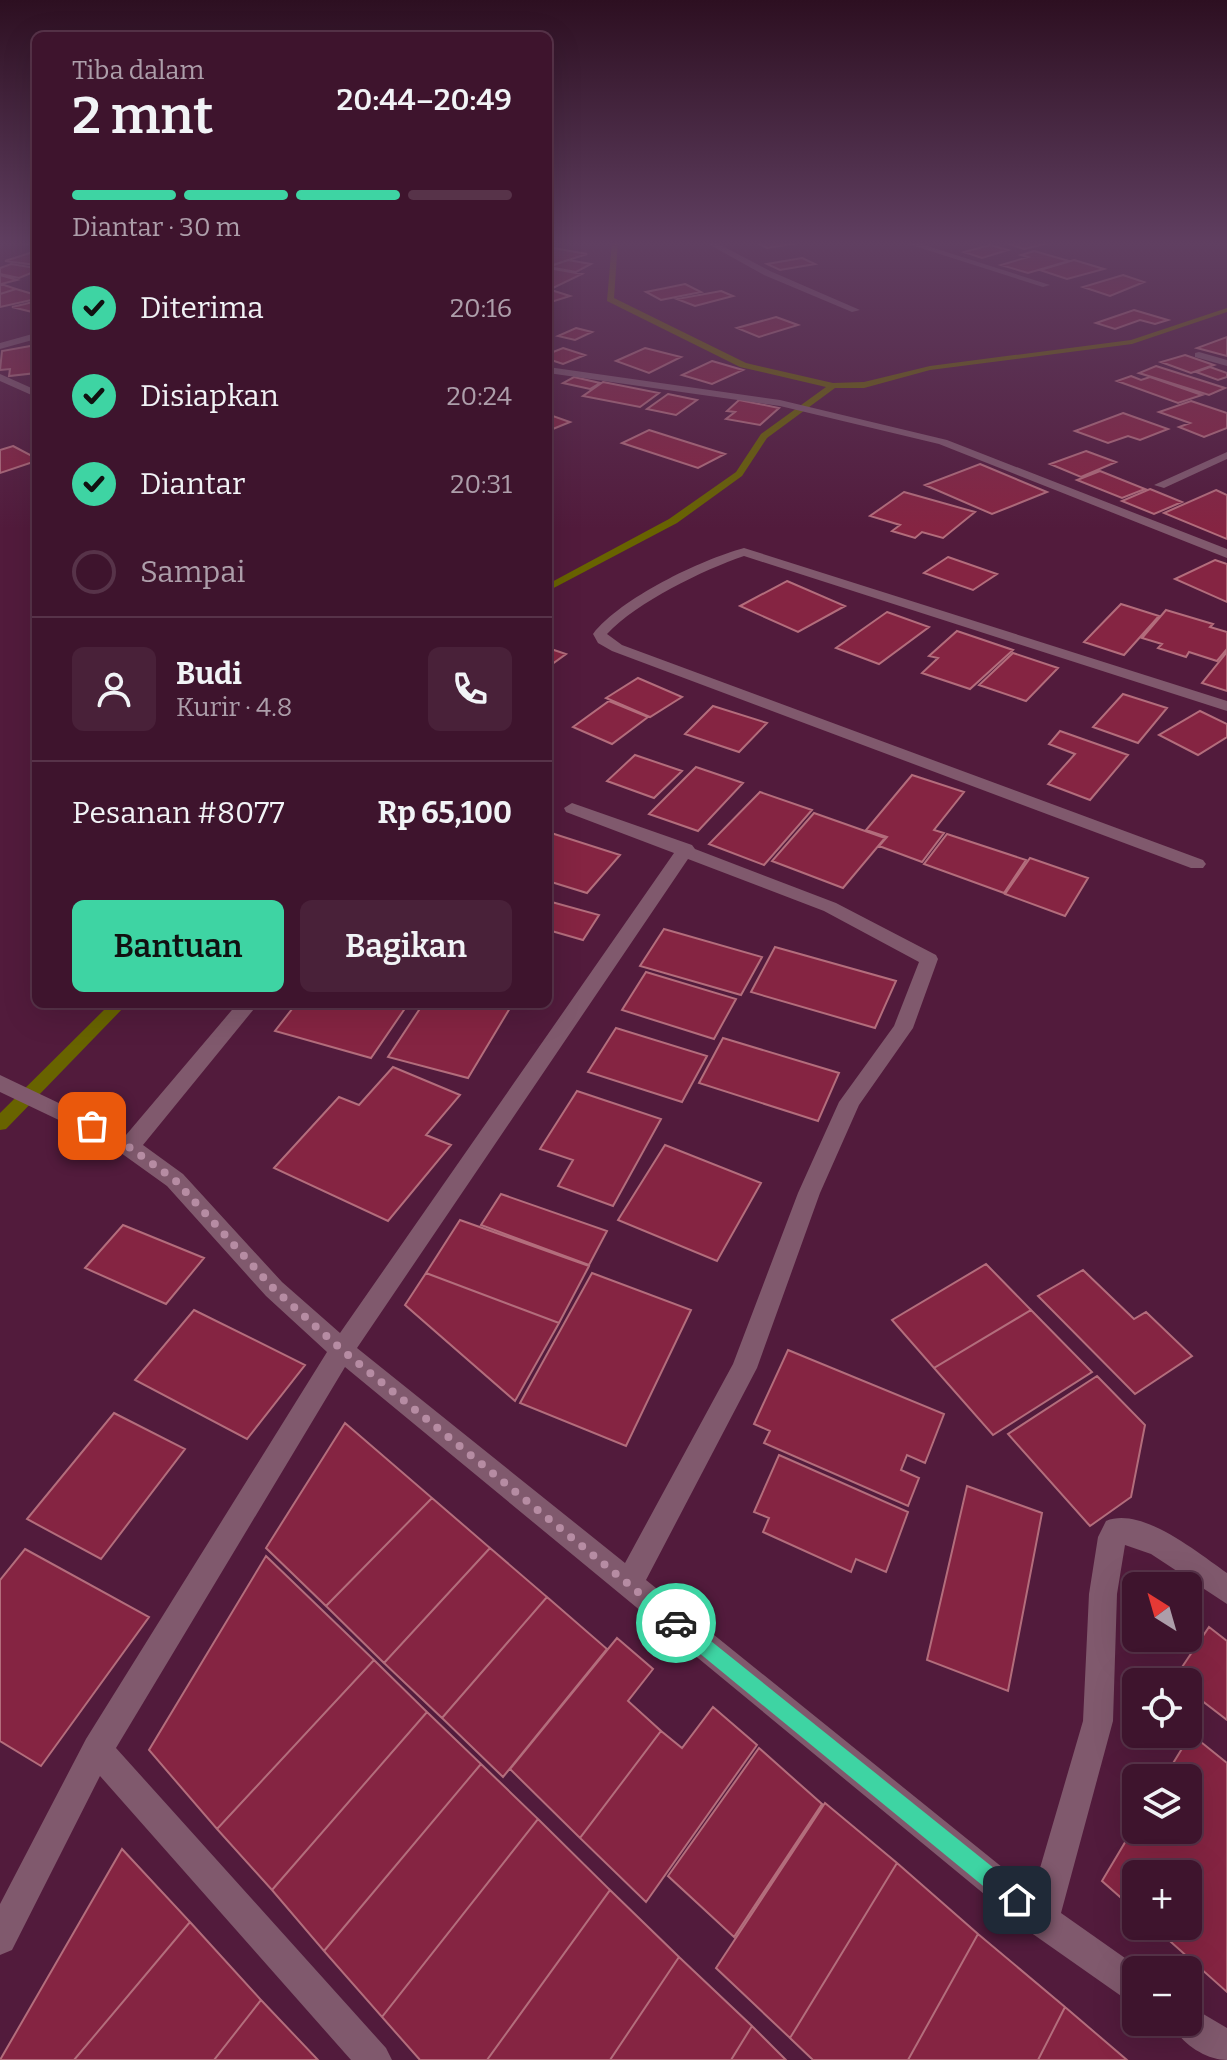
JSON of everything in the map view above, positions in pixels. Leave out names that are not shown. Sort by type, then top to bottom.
[{"type":"street","points":[[0,346],[32,337]]},
{"type":"street","points":[[1199,355],[1227,363]]},
{"type":"street","points":[[552,371],[780,403],[943,442],[1227,554]]},
{"type":"street","points":[[0,377],[32,392]]},
{"type":"street","points":[[1160,485],[1227,455]]},
{"type":"street","points":[[1197,864],[617,648],[603,640],[600,634],[619,615],[724,557],[744,552],[1227,706]]},
{"type":"street","points":[[572,808],[686,849],[830,907],[929,959],[903,1028],[850,1102],[826,1154],[744,1368],[629,1584]]},
{"type":"street","points":[[0,1938],[97,1750],[342,1350],[686,849]]},
{"type":"street","points":[[129,1147],[245,1008]]},
{"type":"street","points":[[0,1083],[92,1126],[129,1147],[175,1180],[274,1289],[342,1350],[1042,1920],[1122,1976]]},
{"type":"street","points":[[1042,1920],[1098,1721],[1103,1594],[1112,1537],[1116,1530],[1135,1533],[1195,1567],[1227,1590]]},
{"type":"street","points":[[97,1750],[374,2060]]},
{"type":"street","points":[[1202,2032],[1227,2049]]},
{"type":"building","points":[[1227,337],[1227,337],[1227,356],[1197,348]]},
{"type":"building","points":[[32,346],[32,373],[9,376],[10,369],[0,370],[2,351]]},
{"type":"building","points":[[563,348],[585,355],[563,364],[552,360],[552,352]]},
{"type":"building","points":[[645,348],[681,357],[649,373],[616,361]]},
{"type":"building","points":[[1185,355],[1214,365],[1191,373],[1161,362]]},
{"type":"building","points":[[712,361],[743,370],[712,384],[682,375]]},
{"type":"building","points":[[1156,366],[1225,388],[1209,395],[1139,373]]},
{"type":"building","points":[[1210,367],[1227,373],[1227,377],[1218,380],[1196,372]]},
{"type":"building","points":[[1131,376],[1141,380],[1150,377],[1202,395],[1178,403],[1117,381]]},
{"type":"building","points":[[574,377],[600,383],[590,389],[563,383]]},
{"type":"building","points":[[603,382],[659,393],[640,407],[583,396]]},
{"type":"building","points":[[668,394],[697,400],[676,415],[647,409]]},
{"type":"building","points":[[739,400],[779,408],[760,425],[726,419],[735,412],[727,411]]},
{"type":"building","points":[[1191,401],[1227,413],[1227,428],[1204,437],[1179,427],[1190,423],[1159,412]]},
{"type":"building","points":[[1123,413],[1168,429],[1140,440],[1128,436],[1108,443],[1075,431]]},
{"type":"building","points":[[552,416],[570,422],[552,429]]},
{"type":"building","points":[[649,430],[725,454],[698,468],[622,443]]},
{"type":"building","points":[[13,446],[32,456],[32,462],[0,473],[0,450]]},
{"type":"building","points":[[1086,451],[1116,462],[1081,477],[1050,464]]},
{"type":"building","points":[[980,464],[1047,492],[992,514],[925,485]]},
{"type":"building","points":[[1100,471],[1145,489],[1122,498],[1077,480]]},
{"type":"building","points":[[1150,489],[1182,502],[1154,514],[1122,501]]},
{"type":"building","points":[[1216,490],[1227,495],[1227,539],[1164,513]]},
{"type":"building","points":[[904,492],[975,512],[943,538],[922,532],[915,538],[892,531],[900,525],[870,516]]},
{"type":"building","points":[[948,557],[997,574],[973,590],[924,573]]},
{"type":"building","points":[[1215,560],[1227,564],[1227,602],[1175,579]]},
{"type":"building","points":[[787,581],[845,606],[798,632],[740,606]]},
{"type":"building","points":[[1121,604],[1159,616],[1124,655],[1084,642]]},
{"type":"building","points":[[1166,610],[1213,624],[1210,627],[1227,632],[1227,649],[1217,661],[1189,652],[1186,657],[1158,648],[1162,644],[1142,638]]},
{"type":"building","points":[[887,612],[929,627],[879,664],[836,648]]},
{"type":"building","points":[[957,631],[1013,650],[970,689],[922,673],[938,658],[929,656]]},
{"type":"building","points":[[552,649],[566,654],[552,664]]},
{"type":"building","points":[[1227,652],[1227,691],[1202,683]]},
{"type":"building","points":[[1013,653],[1058,668],[1026,701],[979,685]]},
{"type":"building","points":[[638,678],[682,697],[650,717],[606,698]]},
{"type":"building","points":[[1123,694],[1167,708],[1138,743],[1093,727]]},
{"type":"building","points":[[609,701],[648,717],[612,744],[573,727]]},
{"type":"building","points":[[713,706],[767,723],[739,752],[685,734]]},
{"type":"building","points":[[1200,711],[1227,724],[1227,737],[1198,755],[1159,735]]},
{"type":"building","points":[[1060,731],[1128,755],[1090,800],[1048,784],[1075,754],[1049,744]]},
{"type":"building","points":[[635,755],[682,771],[654,798],[607,781]]},
{"type":"building","points":[[696,767],[743,783],[698,831],[649,814]]},
{"type":"building","points":[[912,775],[964,792],[934,830],[944,833],[922,862],[879,846],[887,837],[866,830]]},
{"type":"building","points":[[760,792],[812,810],[764,865],[709,844]]},
{"type":"building","points":[[814,813],[885,838],[843,888],[772,861]]},
{"type":"building","points":[[552,833],[620,855],[587,893],[552,882]]},
{"type":"building","points":[[947,834],[1026,860],[1004,893],[924,864]]},
{"type":"building","points":[[1030,858],[1088,878],[1065,916],[1005,894]]},
{"type":"building","points":[[552,902],[599,915],[583,940],[552,931]]},
{"type":"building","points":[[664,929],[762,957],[741,995],[640,966]]},
{"type":"building","points":[[775,947],[896,981],[875,1028],[751,992]]},
{"type":"building","points":[[646,972],[736,999],[714,1039],[622,1010]]},
{"type":"building","points":[[293,1008],[405,1008],[371,1058],[275,1031]]},
{"type":"building","points":[[420,1008],[510,1008],[468,1078],[388,1057]]},
{"type":"building","points":[[616,1028],[707,1056],[682,1102],[588,1072]]},
{"type":"building","points":[[723,1038],[839,1073],[818,1121],[699,1083]]},
{"type":"building","points":[[393,1067],[460,1095],[426,1135],[451,1145],[388,1221],[274,1168],[339,1097],[359,1105]]},
{"type":"building","points":[[577,1091],[661,1119],[613,1206],[558,1186],[573,1160],[540,1149]]},
{"type":"building","points":[[665,1145],[761,1183],[717,1261],[618,1220]]},
{"type":"building","points":[[501,1194],[607,1231],[589,1265],[481,1225]]},
{"type":"building","points":[[460,1220],[589,1266],[559,1323],[426,1273]]},
{"type":"building","points":[[123,1225],[204,1258],[166,1304],[85,1268]]},
{"type":"building","points":[[986,1264],[1031,1310],[934,1368],[892,1320]]},
{"type":"building","points":[[1083,1270],[1134,1319],[1146,1312],[1192,1356],[1135,1394],[1038,1296]]},
{"type":"building","points":[[426,1273],[559,1323],[515,1401],[405,1305]]},
{"type":"building","points":[[592,1273],[691,1310],[626,1446],[520,1403]]},
{"type":"building","points":[[194,1310],[305,1365],[247,1439],[135,1380]]},
{"type":"building","points":[[1031,1310],[1092,1372],[993,1435],[934,1368]]},
{"type":"building","points":[[788,1350],[944,1414],[925,1463],[907,1455],[901,1470],[919,1478],[908,1506],[764,1443],[770,1431],[754,1424]]},
{"type":"building","points":[[1097,1376],[1145,1425],[1131,1497],[1090,1526],[1008,1434]]},
{"type":"building","points":[[114,1413],[185,1449],[101,1559],[27,1519]]},
{"type":"building","points":[[345,1423],[432,1498],[326,1606],[266,1548]]},
{"type":"building","points":[[779,1455],[908,1512],[886,1572],[856,1559],[851,1572],[763,1532],[769,1518],[754,1512]]},
{"type":"building","points":[[967,1486],[1042,1513],[1008,1691],[927,1660]]},
{"type":"building","points":[[432,1498],[490,1548],[384,1663],[326,1606]]},
{"type":"building","points":[[490,1548],[547,1597],[442,1718],[384,1663]]},
{"type":"building","points":[[25,1549],[149,1617],[41,1766],[0,1741],[0,1580]]},
{"type":"building","points":[[266,1556],[374,1660],[217,1829],[149,1750]]},
{"type":"building","points":[[547,1597],[607,1649],[503,1777],[442,1718]]},
{"type":"building","points":[[1209,1627],[1227,1641],[1227,1720],[1202,1701],[1202,1668],[1181,1668],[1192,1652],[1202,1652],[1202,1637]]},
{"type":"building","points":[[617,1638],[653,1669],[628,1701],[661,1731],[580,1838],[510,1769]]},
{"type":"building","points":[[374,1660],[427,1712],[272,1890],[217,1829]]},
{"type":"building","points":[[713,1707],[757,1745],[646,1902],[580,1838],[661,1731],[682,1748]]},
{"type":"building","points":[[427,1712],[481,1764],[324,1951],[272,1890]]},
{"type":"building","points":[[1202,1743],[1227,1763],[1227,1992],[1202,1970],[1202,1956],[1187,1956],[1169,1940],[1202,1940],[1202,1860],[1122,1860],[1122,1899],[1102,1881],[1124,1844],[1202,1844],[1202,1764],[1173,1764],[1182,1748],[1202,1748]]},
{"type":"building","points":[[759,1748],[822,1804],[734,1937],[668,1876]]},
{"type":"building","points":[[481,1764],[538,1819],[382,2017],[324,1951]]},
{"type":"building","points":[[825,1803],[897,1863],[790,2038],[716,1968]]},
{"type":"building","points":[[538,1819],[610,1890],[487,2060],[420,2060],[382,2017]]},
{"type":"building","points":[[122,1849],[190,1922],[74,2060],[0,2060]]},
{"type":"building","points":[[897,1863],[978,1934],[908,2060],[813,2060],[790,2038]]},
{"type":"building","points":[[610,1890],[679,1957],[610,2060],[487,2060]]},
{"type":"building","points":[[190,1922],[261,2000],[214,2060],[74,2060]]},
{"type":"building","points":[[978,1934],[1065,2007],[1038,2060],[908,2060]]},
{"type":"building","points":[[679,1957],[752,2026],[731,2060],[610,2060]]},
{"type":"building","points":[[261,2000],[318,2060],[214,2060]]},
{"type":"building","points":[[1065,2007],[1127,2060],[1038,2060]]},
{"type":"building","points":[[752,2026],[786,2060],[731,2060]]},
{"type":"waterway","points":[[687,337],[743,365],[833,386]]},
{"type":"waterway","points":[[833,386],[864,385],[930,368],[1132,342],[1146,337]]},
{"type":"waterway","points":[[552,586],[673,521],[739,474],[764,436],[833,386]]},
{"type":"waterway","points":[[0,1124],[115,1008]]},
{"type":"way so far","points":[[92,1126],[129,1147],[175,1180],[274,1289],[342,1350],[676,1623]]},
{"type":"route","points":[[676,1623],[1017,1900]]}]
